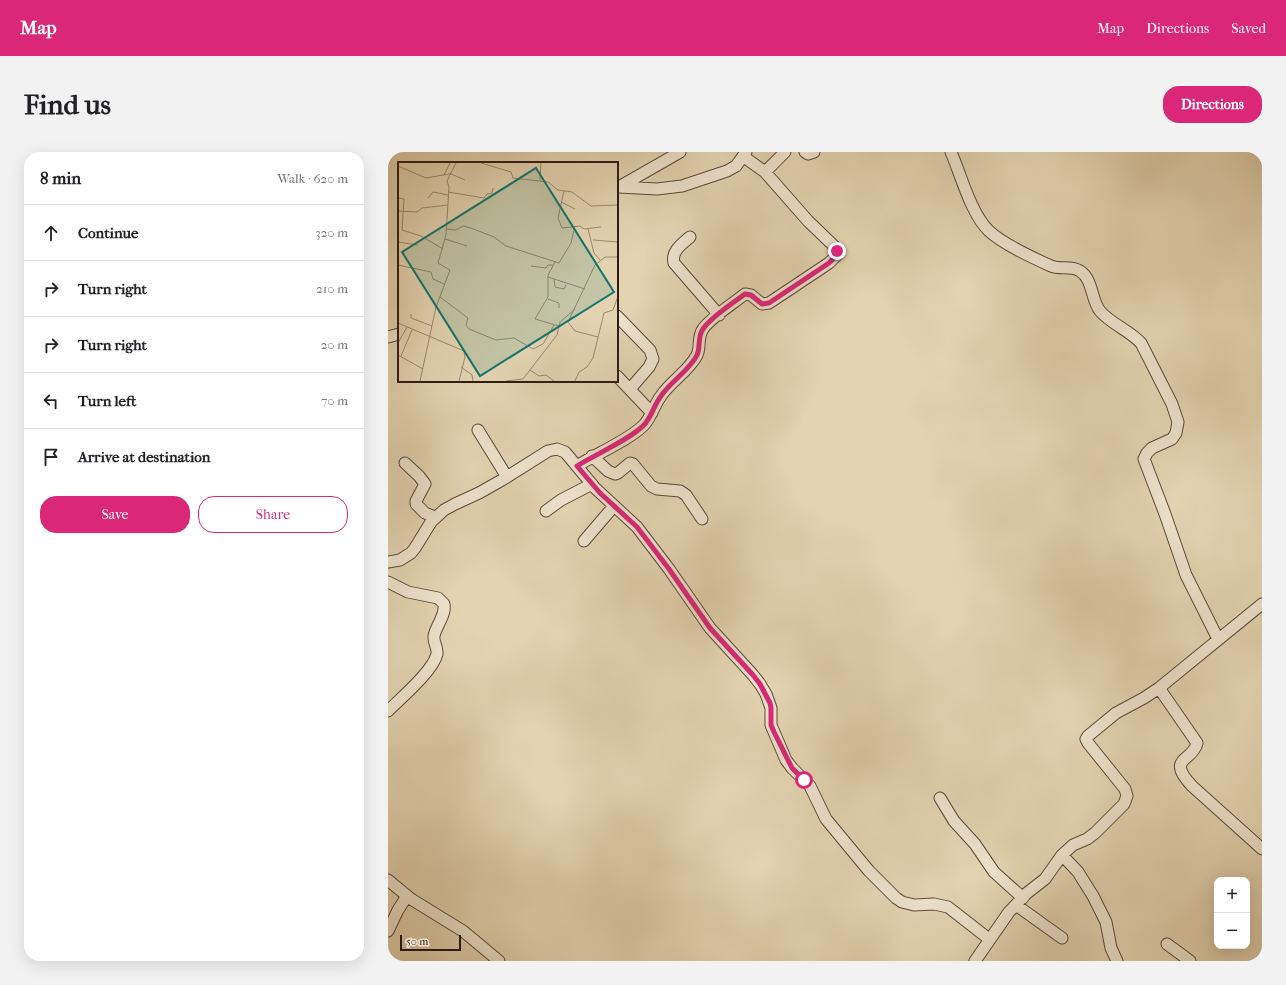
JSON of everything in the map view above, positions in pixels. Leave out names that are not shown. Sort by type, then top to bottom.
[{"type":"street","points":[[618,188],[680,152]]},
{"type":"street","points":[[765,172],[785,152]]},
{"type":"street","points":[[805,152],[808,154],[814,152]]},
{"type":"street","points":[[951,152],[975,213],[988,231],[1009,245],[1051,266],[1059,268],[1070,267],[1081,271],[1086,277],[1094,302],[1099,310],[1105,316],[1134,335],[1141,343],[1172,404],[1178,422],[1176,432],[1172,439],[1152,448],[1144,459],[1186,575],[1218,640]]},
{"type":"street","points":[[577,466],[635,432],[643,425],[652,413],[662,394],[692,363],[699,350],[701,332],[708,323],[745,294],[751,295],[762,304],[769,303],[829,263],[836,256],[837,251],[765,172],[745,154],[736,166],[727,171],[682,186],[657,189],[618,188]]},
{"type":"street","points":[[690,237],[674,253],[674,263],[719,315]]},
{"type":"street","points":[[618,317],[650,350],[653,359],[649,367],[630,389]]},
{"type":"street","points":[[388,338],[398,334]]},
{"type":"street","points":[[618,377],[652,413]]},
{"type":"street","points":[[478,430],[507,477]]},
{"type":"street","points":[[388,562],[400,560],[411,553],[435,517],[444,510],[479,493],[552,449],[565,452],[592,484],[637,527],[669,569],[710,628],[760,684],[766,694],[771,708],[771,725],[786,760],[810,786],[826,819],[870,871],[896,898],[902,902],[914,906],[934,904],[948,907],[990,939]]},
{"type":"street","points":[[592,456],[608,471],[615,474],[630,463],[633,464],[651,486],[657,489],[680,491],[686,494],[702,518]]},
{"type":"street","points":[[405,463],[425,484],[416,501],[416,504],[425,513],[435,517]]},
{"type":"street","points":[[546,511],[561,500],[592,484]]},
{"type":"street","points":[[584,541],[614,506]]},
{"type":"street","points":[[388,582],[408,592],[438,598],[444,604],[445,608],[441,622],[434,635],[437,653],[432,664],[421,678],[388,711]]},
{"type":"street","points":[[975,961],[1020,901],[1045,879],[1062,855],[1073,845],[1095,833],[1124,804],[1127,799],[1125,789],[1088,743],[1087,738],[1116,712],[1144,698],[1159,688],[1262,604]]},
{"type":"street","points":[[1159,688],[1197,743],[1195,748],[1181,764],[1180,768],[1183,775],[1192,786],[1262,849]]},
{"type":"street","points":[[940,798],[954,821],[975,844],[994,872],[1020,901],[1062,938]]},
{"type":"street","points":[[1062,855],[1078,872],[1106,922],[1111,948],[1117,961]]},
{"type":"street","points":[[388,880],[407,896],[463,931],[499,961]]},
{"type":"street","points":[[388,931],[407,896]]},
{"type":"street","points":[[1167,944],[1190,961]]},
{"type":"route","points":[[804,780],[786,760],[771,725],[770,703],[760,684],[710,628],[669,569],[637,527],[600,493],[577,466],[592,456],[623,440],[635,432],[649,419],[658,399],[697,356],[701,332],[708,323],[745,294],[751,295],[759,303],[769,303],[829,263],[836,256],[837,251]]}]
